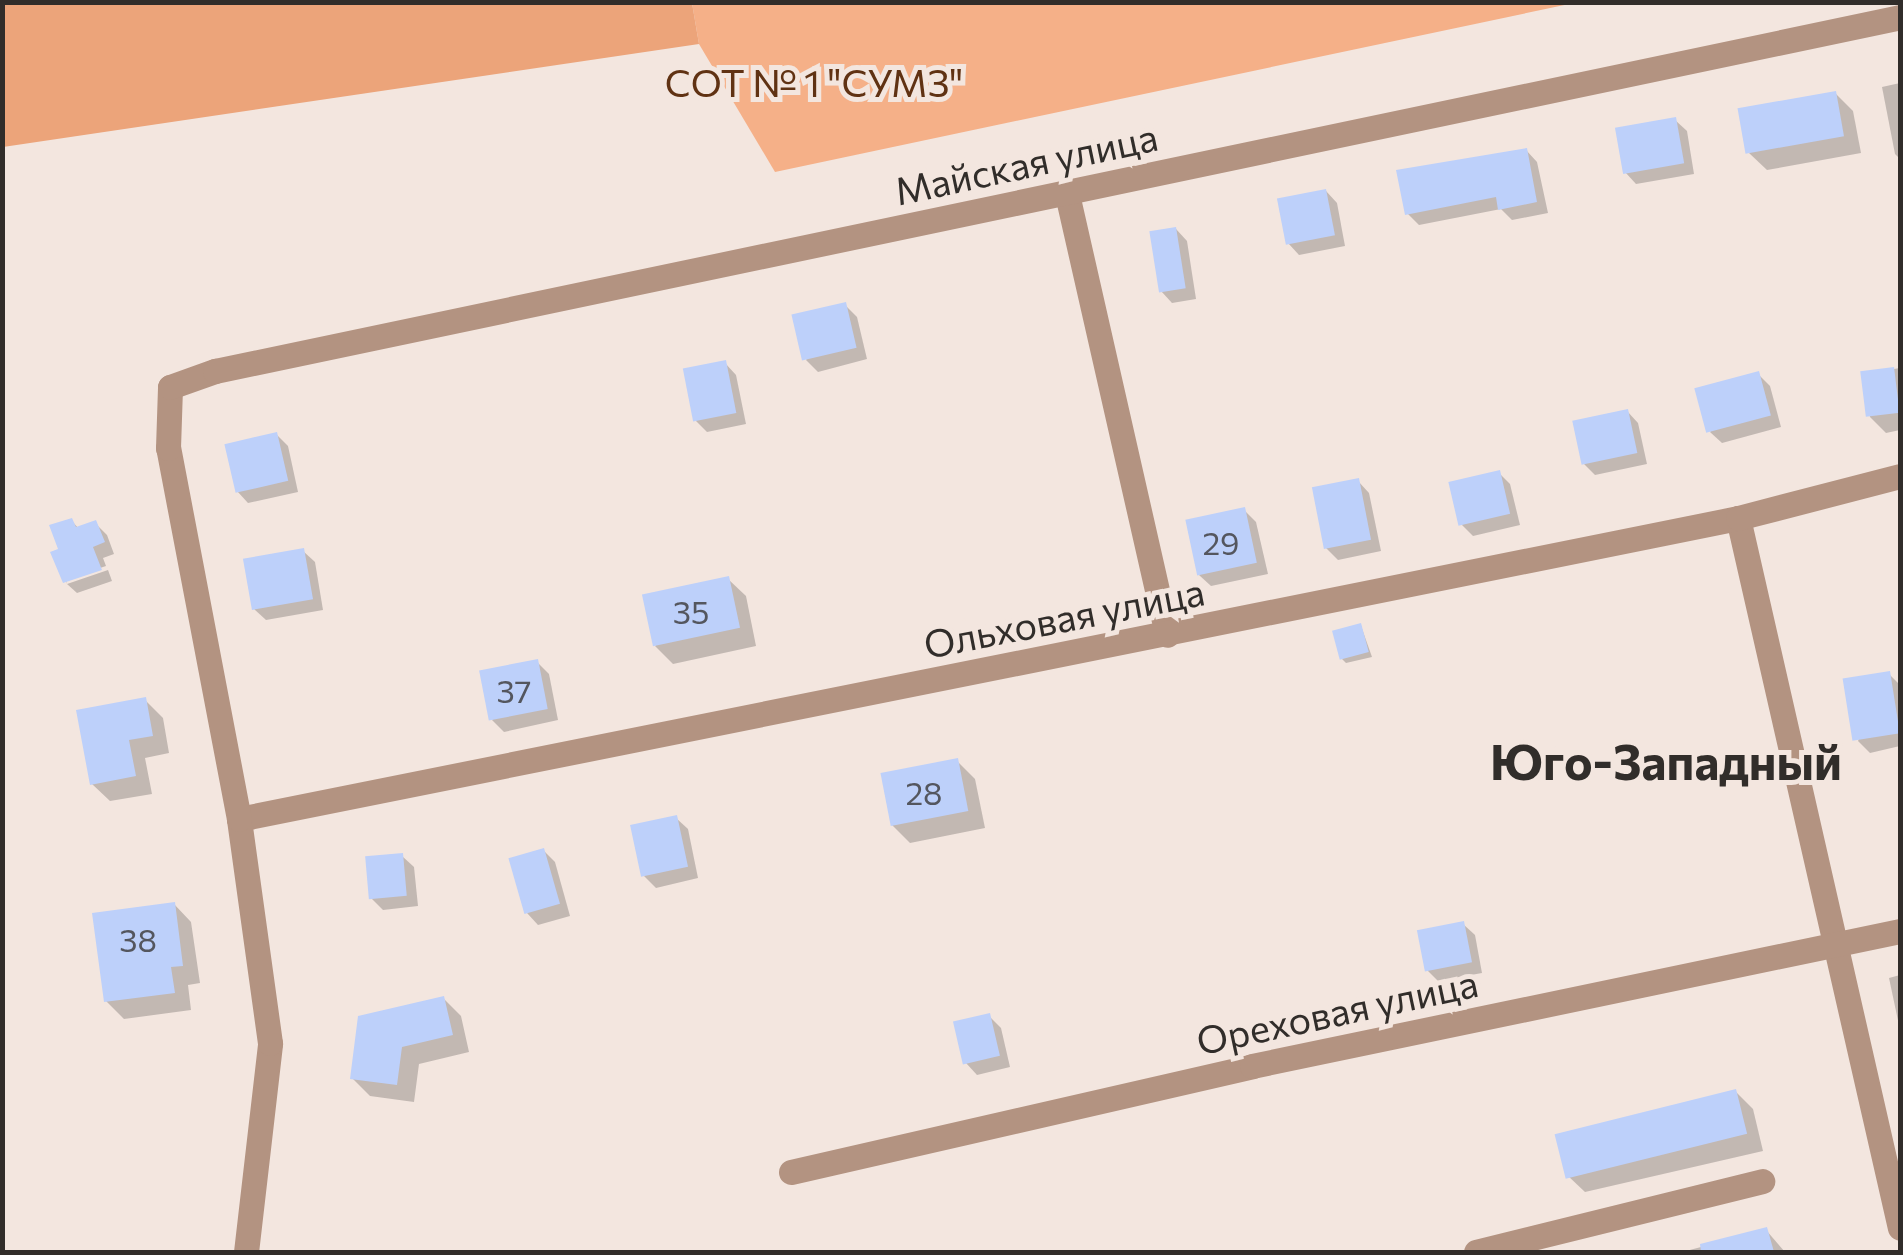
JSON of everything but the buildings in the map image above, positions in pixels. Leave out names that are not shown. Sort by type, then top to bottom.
[{"type":"street","name":"Майская улица","points":[[239,819],[168,448],[170,387],[188,377],[1900,17]]},
{"type":"street","points":[[1066,194],[1167,635]]},
{"type":"street","name":"Ольховая улица","points":[[239,819],[1738,518],[1900,476]]},
{"type":"street","points":[[1738,518],[1900,1228]]},
{"type":"street","points":[[239,819],[270,1043],[246,1252]]},
{"type":"street","name":"Ореховая улица","points":[[791,1172],[1252,1066],[1900,931]]},
{"type":"street","points":[[1476,1252],[1762,1181]]},
{"type":"green space","name":"СОТ № 1 \"СУМЗ\"","points":[[692,3],[1574,3],[775,172],[699,44]]},
{"type":"shaded area","points":[[2,3],[692,3],[699,44],[3,147]]},
{"type":"district","name":"Юго-Западный","points":[[1666,761]]}]
